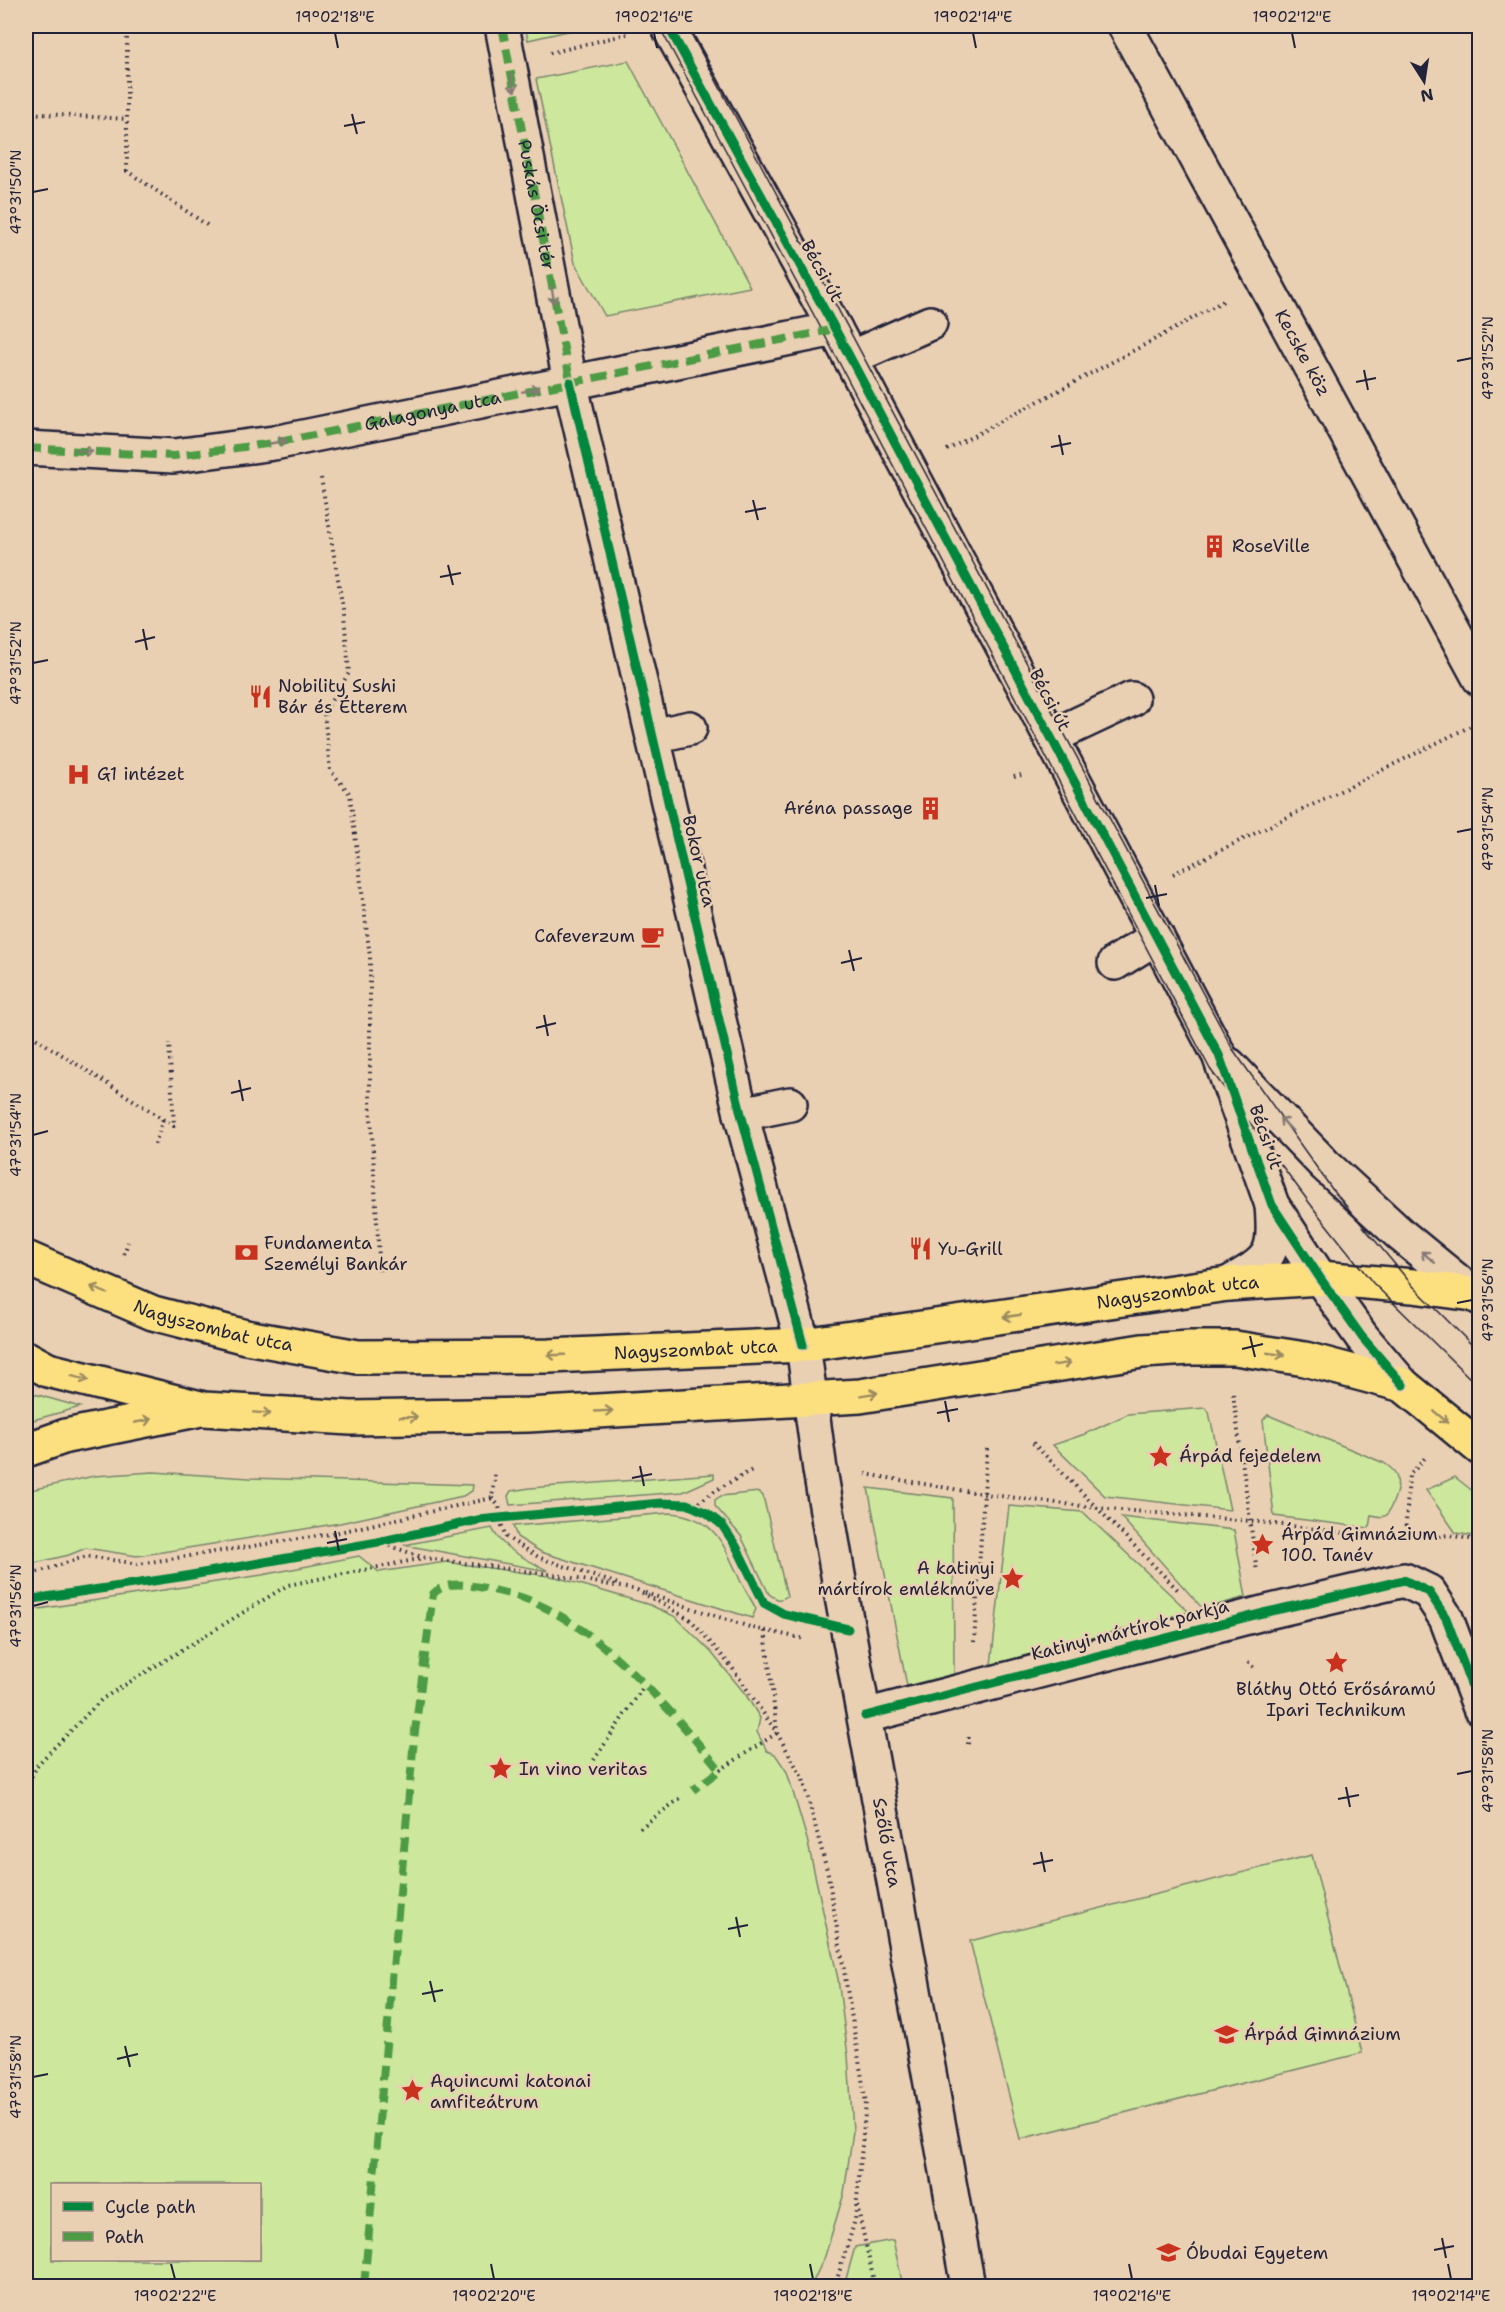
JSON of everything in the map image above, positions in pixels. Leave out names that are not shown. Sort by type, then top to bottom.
[{"type":"main road","name":"Nagyszombat utca","points":[[26,1258],[153,1313],[246,1337],[358,1357],[549,1356],[803,1345],[1228,1284],[1320,1278],[1477,1293]]},
{"type":"main road","points":[[26,1358],[48,1370],[204,1409],[351,1418],[528,1416],[860,1396],[1142,1351],[1190,1348],[1235,1348],[1305,1359],[1403,1385]]},
{"type":"main road","name":"Bécsi út","points":[[1403,1385],[1479,1448]]},
{"type":"main road","points":[[26,1450],[66,1437],[204,1409]]},
{"type":"street","name":"Puskás Öcsi tér","points":[[502,26],[570,382]]},
{"type":"street","name":"Bécsi út","points":[[668,26],[835,329],[1219,1055],[1272,1205],[1275,1235],[1272,1249],[1265,1260],[1228,1284]]},
{"type":"street","name":"Kecske köz","points":[[1125,26],[1479,679]]},
{"type":"street","points":[[850,358],[930,322]]},
{"type":"street","name":"Galagonya utca","points":[[26,447],[174,456],[274,443],[835,329]]},
{"type":"street","name":"Bokor utca","points":[[570,382],[741,1114],[803,1345],[811,1399]]},
{"type":"street","points":[[1051,737],[1132,699]]},
{"type":"street","points":[[652,736],[690,728]]},
{"type":"street","points":[[1115,963],[1157,938]]},
{"type":"street","name":"Bécsi út","points":[[1219,1055],[1325,1165],[1401,1235],[1477,1293]]},
{"type":"street","points":[[741,1114],[790,1104]]},
{"type":"street","name":"Bécsi út","points":[[1272,1205],[1362,1336],[1403,1385]]},
{"type":"street","name":"Szőlő utca","points":[[811,1399],[820,1470],[968,2286]]},
{"type":"street","name":"Katinyi mártírok parkja","points":[[866,1716],[1263,1613],[1404,1580],[1429,1592],[1446,1618],[1479,1708]]},
{"type":"path","points":[[127,26],[126,171],[207,225]]},
{"type":"path","points":[[509,63],[629,33]]},
{"type":"path","points":[[26,113],[127,119]]},
{"type":"path","points":[[944,452],[1161,336],[1262,278]]},
{"type":"path","points":[[314,434],[344,615],[347,650],[348,673],[324,712],[330,770],[350,795],[370,957],[370,1101],[380,1275]]},
{"type":"path","points":[[1173,874],[1479,722]]},
{"type":"path","points":[[1014,777],[1021,775]]},
{"type":"path","points":[[26,1032],[174,1126],[169,1043]]},
{"type":"path","points":[[155,1144],[163,1119]]},
{"type":"path","points":[[1233,1394],[1263,1613]]},
{"type":"path","points":[[1033,1443],[1212,1626]]},
{"type":"path","points":[[968,1744],[987,1449]]},
{"type":"path","points":[[1430,1453],[1409,1476],[1405,1540],[1449,1535],[1479,1541]]},
{"type":"path","points":[[691,1505],[754,1469]]},
{"type":"path","points":[[859,1471],[868,1476],[984,1494],[1098,1508],[1251,1521],[1393,1539]]},
{"type":"path","points":[[495,1474],[492,1498],[499,1506],[506,1537],[540,1558],[765,1630],[852,1649]]},
{"type":"path","points":[[26,1576],[87,1556],[138,1564],[330,1534],[492,1498]]},
{"type":"path","points":[[691,1505],[707,1513]]},
{"type":"path","points":[[489,1519],[512,1517]]},
{"type":"path","points":[[367,1544],[400,1538]]},
{"type":"path","points":[[378,1542],[425,1558],[556,1575],[637,1590],[691,1620],[731,1666],[777,1733],[803,1779],[828,1874],[866,2103],[855,2220],[835,2286]]},
{"type":"path","points":[[26,1788],[38,1764],[102,1699],[288,1585],[425,1558]]},
{"type":"path","points":[[765,1630],[777,1733]]},
{"type":"path","points":[[594,1760],[644,1686]]},
{"type":"path","points":[[720,1770],[777,1733]]},
{"type":"path","points":[[640,1828],[682,1797]]},
{"type":"path","points":[[857,2201],[876,2286]]},
{"type":"green space","points":[[525,26],[590,26],[528,40]]},
{"type":"green space","points":[[628,61],[750,287],[605,316],[575,263],[536,79]]},
{"type":"green space","points":[[26,1390],[31,1393],[80,1407],[26,1422]]},
{"type":"green space","points":[[1205,1408],[1209,1412],[1230,1510],[1105,1496],[1053,1445],[1085,1434],[1128,1414]]},
{"type":"green space","points":[[1268,1415],[1390,1467],[1398,1483],[1387,1515],[1382,1517],[1371,1515],[1369,1528],[1274,1516],[1263,1420]]},
{"type":"green space","points":[[153,1472],[250,1478],[473,1485],[472,1491],[463,1496],[340,1523],[137,1556],[86,1548],[69,1555],[26,1565],[26,1491],[94,1476]]},
{"type":"green space","points":[[714,1474],[714,1478],[683,1492],[510,1505],[508,1496],[511,1491],[530,1488]]},
{"type":"green space","points":[[1455,1477],[1479,1496],[1479,1537],[1456,1533],[1426,1490]]},
{"type":"green space","points":[[868,1488],[953,1498],[954,1674],[907,1686]]},
{"type":"green space","points":[[759,1492],[763,1496],[787,1596],[782,1599],[769,1594],[741,1536],[715,1506],[715,1500],[721,1496]]},
{"type":"green space","points":[[1009,1506],[1083,1512],[1189,1612],[991,1665]]},
{"type":"green space","points":[[670,1513],[698,1520],[716,1534],[756,1609],[752,1618],[541,1552],[517,1537],[513,1526]]},
{"type":"green space","points":[[1121,1517],[1234,1530],[1246,1597],[1203,1609]]},
{"type":"green space","points":[[492,1528],[496,1536],[509,1548],[548,1571],[404,1545]]},
{"type":"green space","points":[[359,1556],[379,1572],[446,1562],[556,1577],[650,1605],[676,1617],[711,1652],[746,1695],[760,1718],[757,1732],[767,1751],[775,1754],[787,1772],[807,1839],[838,1979],[848,2056],[853,2131],[844,2193],[825,2256],[811,2286],[26,2286],[26,1611],[262,1575]]},
{"type":"green space","points":[[1312,1855],[1362,2053],[1020,2139],[970,1941]]},
{"type":"green space","points":[[893,2240],[903,2286],[844,2286],[855,2247]]},
{"type":"tram line","points":[[659,26],[823,332],[1210,1069],[1317,1213],[1373,1283],[1480,1388]]},
{"type":"tram line","points":[[687,26],[1232,1048],[1332,1189],[1413,1286],[1480,1353]]},
{"type":"marked path","points":[[502,26],[571,385]]},
{"type":"marked path","points":[[26,448],[174,456],[274,443],[835,329]]},
{"type":"marked path","points":[[364,2286],[414,1739],[433,1594],[444,1587],[458,1585],[485,1588],[522,1597],[560,1616],[586,1633],[635,1675],[720,1770],[693,1790]]},
{"type":"cycle path","points":[[668,26],[835,329],[1219,1055],[1272,1205],[1362,1337],[1403,1385]]},
{"type":"cycle path","points":[[570,382],[741,1114],[803,1345]]},
{"type":"cycle path","points":[[26,1600],[180,1577],[378,1542],[478,1520],[661,1503],[687,1504],[707,1513],[722,1525],[736,1546],[764,1603],[784,1614],[848,1629]]},
{"type":"cycle path","points":[[865,1716],[1263,1613],[1404,1580],[1429,1592],[1446,1618],[1480,1708]]},
{"type":"place","name":"RoseVille","points":[[1214,546]]},
{"type":"place","name":"Nobility Sushi Bár és Étterem","points":[[260,696]]},
{"type":"place","name":"G1 intézet","points":[[79,774]]},
{"type":"place","name":"Aréna passage","points":[[931,808]]},
{"type":"place","name":"Cafeverzum","points":[[653,936]]},
{"type":"place","name":"Yu-Grill","points":[[920,1249]]},
{"type":"place","name":"Fundamenta Személyi Bankár","points":[[246,1253]]},
{"type":"place","name":"Árpád fejedelem","points":[[1161,1456]]},
{"type":"place","name":"Árpád Gimnázium 100. Tanév","points":[[1263,1544]]},
{"type":"place","name":"A katinyi mártírok emlékműve","points":[[1013,1578]]},
{"type":"place","name":"Bláthy Ottó Erősáramú Ipari Technikum","points":[[1336,1663]]},
{"type":"place","name":"In vino veritas","points":[[501,1769]]},
{"type":"place","name":"Árpád Gimnázium","points":[[1226,2034]]},
{"type":"place","name":"Aquincumi katonai amfiteátrum","points":[[412,2091]]},
{"type":"place","name":"Óbudai Egyetem","points":[[1168,2253]]}]
